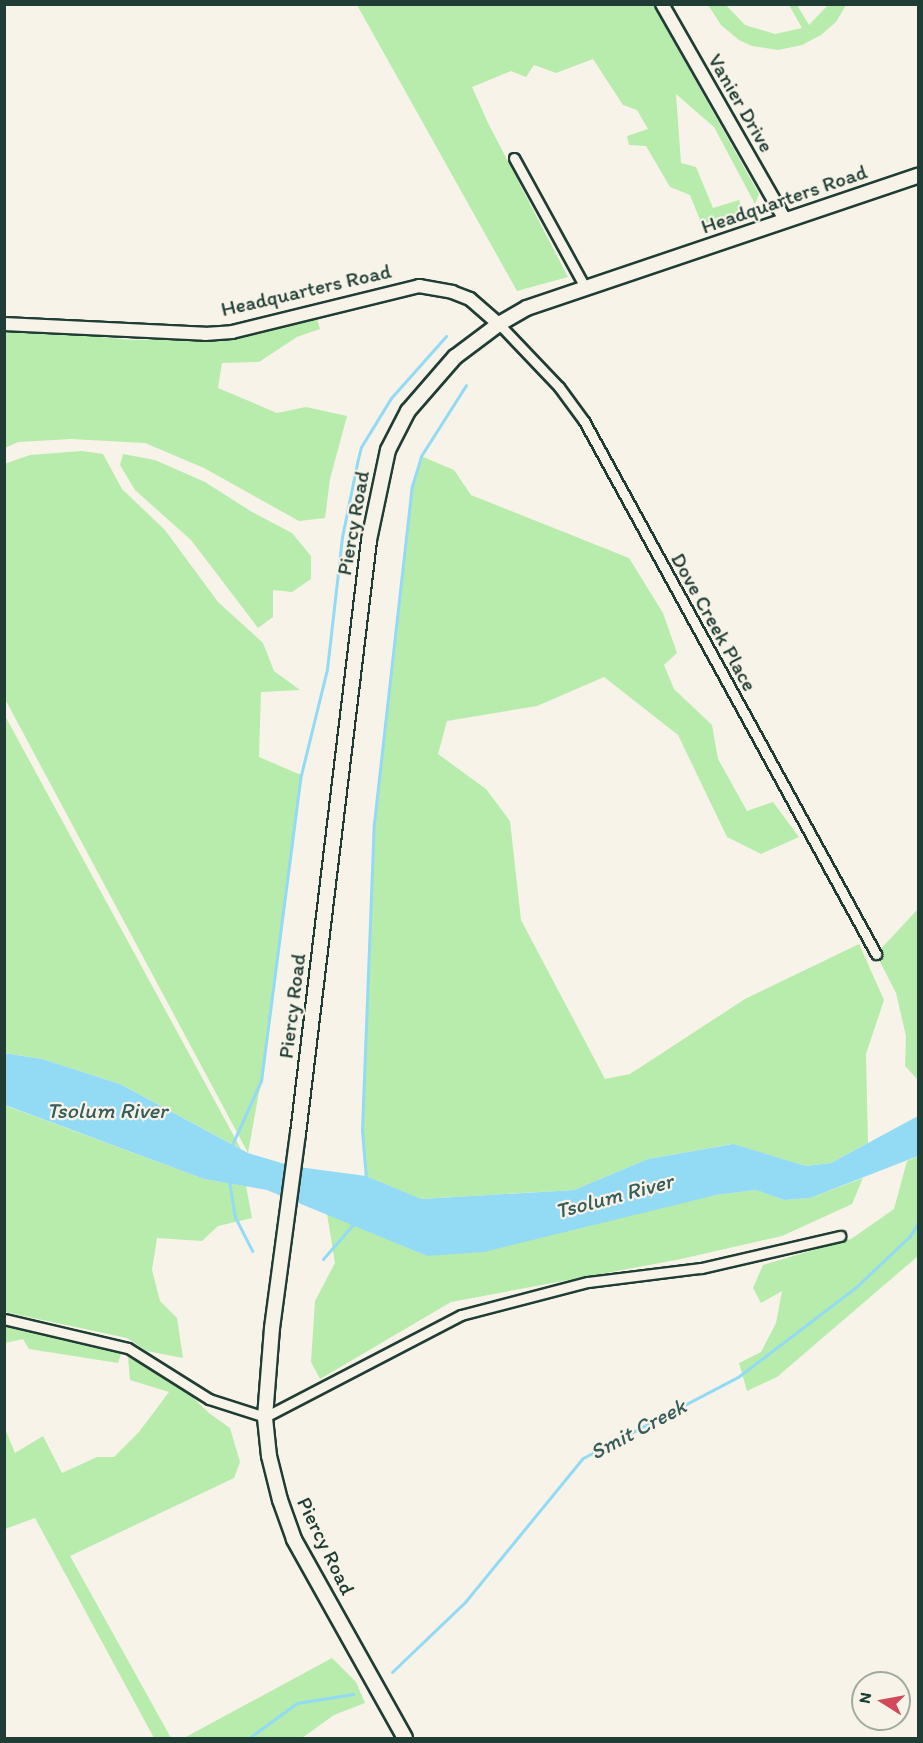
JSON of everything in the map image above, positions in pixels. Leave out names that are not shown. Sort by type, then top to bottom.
[{"type":"main road","name":"Headquarters Road","points":[[527,308],[918,176]]},
{"type":"main road","name":"Piercy Road","points":[[405,1738],[294,1539],[280,1500],[269,1456],[265,1417],[272,1328],[298,1134],[369,540],[388,450],[408,411],[455,357],[499,324],[527,308]]},
{"type":"street","name":"Vanier Drive","points":[[662,4],[785,220]]},
{"type":"street","points":[[514,158],[586,289]]},
{"type":"street","name":"Headquarters Road","points":[[4,324],[205,333],[232,332],[419,286],[452,292],[470,299],[499,324]]},
{"type":"street","name":"Dove Creek Place","points":[[499,324],[559,387],[584,421],[876,954]]},
{"type":"street","points":[[4,1319],[128,1348],[209,1399],[265,1417],[461,1315],[588,1282],[701,1268],[840,1236]]},
{"type":"green space","points":[[357,5],[653,5],[759,194],[755,204],[714,127],[676,94],[681,163],[696,167],[713,208],[739,200],[745,218],[704,230],[690,195],[670,187],[646,146],[629,145],[627,136],[648,129],[637,110],[623,105],[593,59],[556,73],[534,65],[526,77],[511,71],[472,87],[488,123],[568,277],[517,291]]},
{"type":"green space","points":[[708,5],[726,5],[745,25],[775,34],[802,28],[789,5],[797,5],[809,25],[828,5],[846,5],[836,22],[821,35],[802,45],[778,50],[752,46],[739,40],[721,25]]},
{"type":"green space","points":[[317,319],[320,329],[297,337],[259,362],[222,363],[218,388],[277,413],[306,407],[347,416],[330,479],[325,518],[299,521],[204,468],[145,443],[71,439],[18,442],[5,448],[4,328],[133,340],[180,339],[240,333]]},
{"type":"green space","points":[[82,451],[103,454],[122,489],[165,530],[218,602],[263,643],[274,671],[300,690],[261,692],[259,757],[301,775],[261,1081],[248,1153],[5,699],[4,464],[30,455]]},
{"type":"green space","points":[[123,454],[155,460],[205,482],[252,512],[292,533],[311,556],[311,579],[292,592],[273,590],[273,617],[258,628],[191,540],[135,490],[120,465]]},
{"type":"green space","points":[[421,456],[454,470],[471,495],[629,558],[663,613],[677,653],[664,665],[674,689],[712,725],[718,759],[747,811],[773,802],[799,837],[761,854],[727,837],[678,735],[604,677],[537,706],[447,721],[438,754],[486,789],[510,821],[521,920],[605,1079],[630,1074],[745,999],[859,944],[884,1000],[866,1054],[868,1143],[831,1163],[806,1166],[732,1144],[648,1159],[574,1190],[420,1199],[366,1176],[362,1130],[374,823],[412,486]]},
{"type":"green space","points":[[4,714],[241,1149],[120,1084],[42,1059],[5,1053]]},
{"type":"green space","points":[[918,909],[918,1080],[905,1066],[906,1036],[896,993],[876,954]]},
{"type":"green space","points":[[4,1105],[204,1179],[246,1186],[252,1218],[218,1226],[202,1241],[157,1238],[152,1270],[160,1301],[177,1318],[183,1358],[147,1351],[127,1338],[5,1312]]},
{"type":"green space","points":[[918,1156],[918,1256],[777,1377],[747,1391],[739,1363],[761,1352],[776,1323],[782,1291],[761,1303],[753,1288],[763,1265],[851,1239],[894,1209],[907,1161]]},
{"type":"green space","points":[[863,1178],[852,1204],[782,1236],[681,1259],[451,1302],[320,1379],[311,1362],[315,1301],[335,1263],[327,1214],[427,1256],[716,1195],[756,1190],[784,1200],[810,1198]]},
{"type":"green space","points":[[4,1322],[62,1334],[122,1351],[118,1363],[29,1349],[23,1339],[5,1343]]},
{"type":"green space","points":[[128,1357],[182,1387],[209,1413],[230,1428],[240,1462],[234,1478],[70,1556],[171,1738],[154,1738],[35,1518],[5,1529],[4,1426],[15,1453],[43,1436],[62,1473],[97,1457],[114,1457],[139,1432],[169,1392],[130,1380]]},
{"type":"green space","points":[[332,1658],[356,1682],[365,1703],[334,1715],[302,1738],[184,1738]]},
{"type":"water","name":"Tsolum River","points":[[4,1053],[42,1059],[120,1084],[248,1153],[291,1166],[366,1176],[421,1199],[574,1190],[648,1159],[733,1144],[806,1166],[831,1163],[918,1116],[918,1156],[810,1198],[784,1200],[756,1190],[716,1195],[484,1252],[427,1256],[267,1190],[204,1179],[5,1105]]},
{"type":"waterway","points":[[231,1147],[261,1081],[301,775],[327,669],[342,537],[361,447],[391,398],[446,336]]},
{"type":"waterway","points":[[366,1179],[362,1130],[374,823],[412,486],[421,456],[466,385]]},
{"type":"waterway","points":[[229,1180],[235,1217],[252,1251]]},
{"type":"waterway","points":[[323,1259],[355,1222]]},
{"type":"waterway","name":"Smit Creek","points":[[392,1672],[465,1602],[583,1458],[738,1377],[855,1288],[910,1236],[918,1223]]},
{"type":"waterway","name":"Smit Creek","points":[[249,1738],[297,1703],[353,1694]]}]
